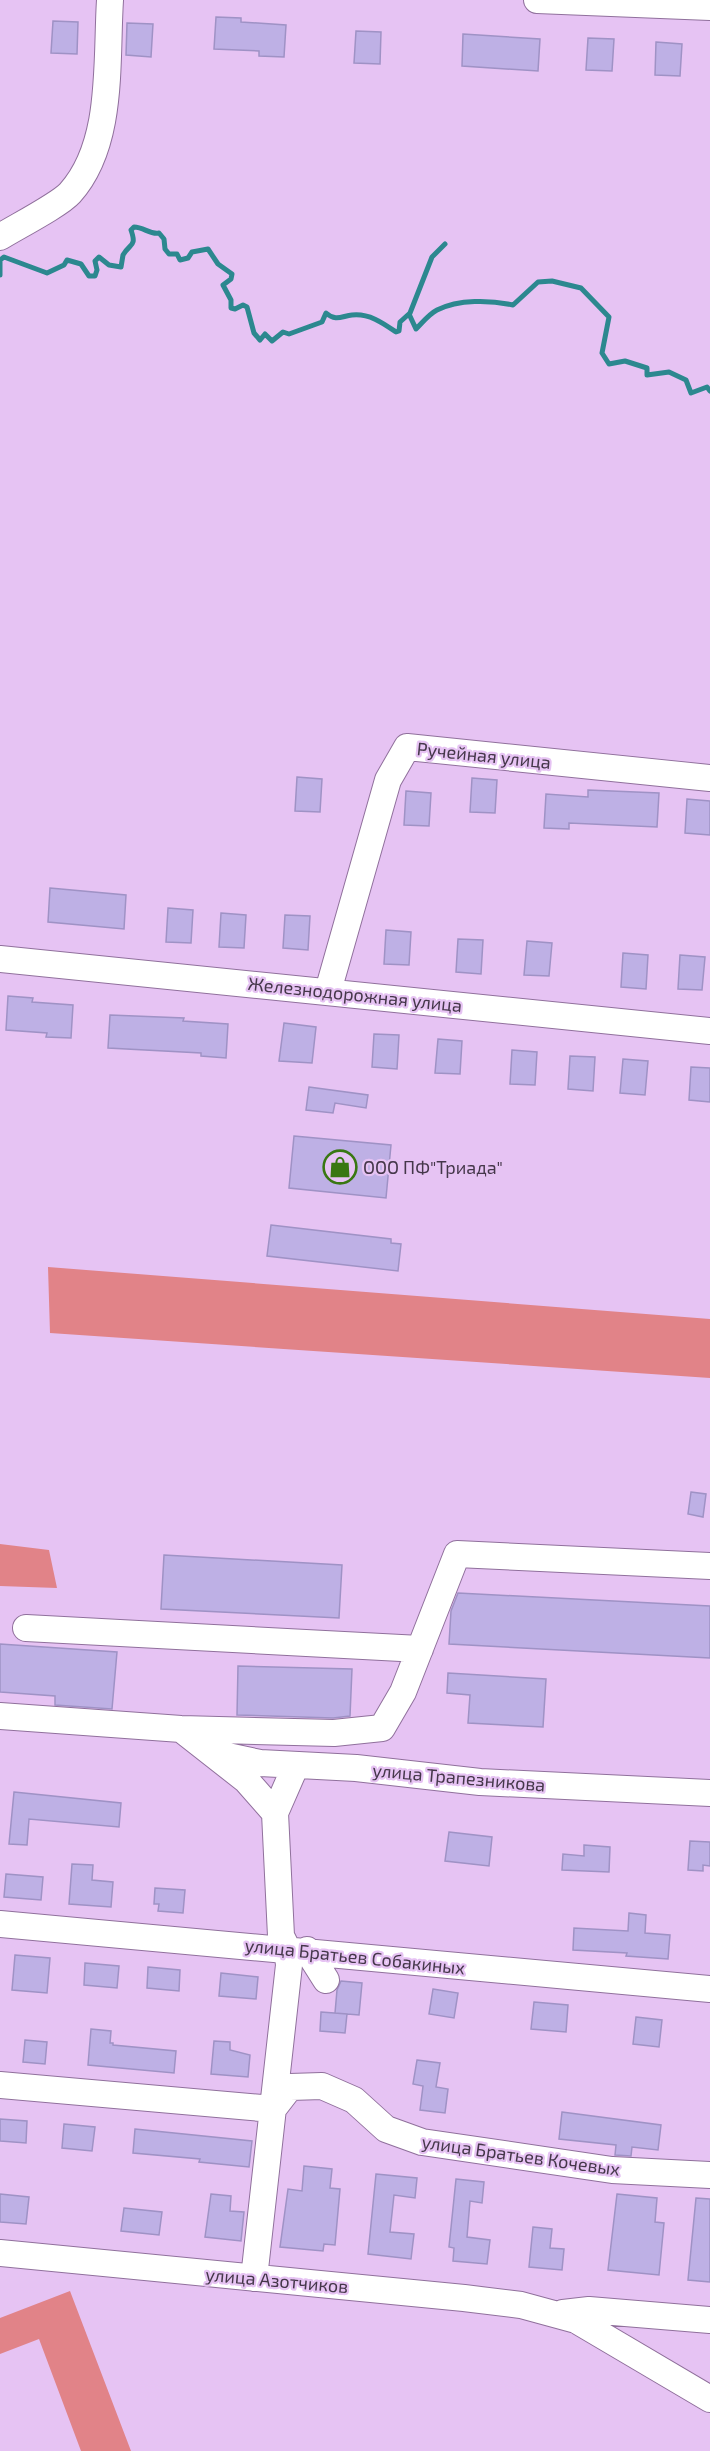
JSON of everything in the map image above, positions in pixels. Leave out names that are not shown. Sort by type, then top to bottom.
[{"type":"street","points":[[0,237],[69,195],[91,163],[103,122],[110,0]]},
{"type":"street","points":[[537,0],[710,7]]},
{"type":"street","name":"Ручейная улица","points":[[328,991],[388,780],[407,747],[710,778]]},
{"type":"street","name":"Железнодорожная улица","points":[[0,959],[710,1031]]},
{"type":"street","points":[[0,1716],[181,1730],[334,1733],[382,1728],[404,1692],[457,1554],[710,1566]]},
{"type":"street","points":[[26,1628],[420,1649]]},
{"type":"street","points":[[181,1730],[246,1780],[275,1813]]},
{"type":"street","name":"улица Трапезникова","points":[[209,1751],[260,1763],[356,1768],[480,1782],[710,1793]]},
{"type":"street","points":[[296,1765],[275,1813],[281,1936],[297,1949],[326,1980]]},
{"type":"street","name":"улица Братьев Собакиных","points":[[0,1924],[297,1949],[636,1984],[710,1989]]},
{"type":"street","points":[[254,2278],[289,1965],[297,1949]]},
{"type":"street","points":[[0,2085],[273,2109]]},
{"type":"street","name":"улица Братьев Кочевых","points":[[273,2109],[290,2087],[322,2085],[354,2100],[386,2129],[422,2142],[612,2170],[710,2175]]},
{"type":"street","name":"улица Азотчиков","points":[[0,2253],[464,2298],[521,2306],[554,2314]]},
{"type":"street","points":[[554,2314],[589,2310],[710,2320]]},
{"type":"street","points":[[554,2314],[576,2320],[710,2399]]},
{"type":"shaded area","points":[[48,1267],[710,1319],[710,1378],[50,1333]]},
{"type":"shaded area","points":[[0,1544],[49,1550],[57,1588],[0,1586]]},
{"type":"shaded area","points":[[70,2291],[131,2451],[81,2451],[39,2339],[0,2354],[0,2318]]},
{"type":"building","points":[[216,17],[241,18],[241,22],[286,25],[284,57],[259,56],[259,51],[214,49]]},
{"type":"building","points":[[53,21],[78,22],[77,54],[51,53]]},
{"type":"building","points":[[127,23],[153,24],[151,57],[126,55]]},
{"type":"building","points":[[356,31],[381,32],[380,64],[354,63]]},
{"type":"building","points":[[463,34],[540,39],[538,71],[462,66]]},
{"type":"building","points":[[588,38],[614,39],[612,71],[586,70]]},
{"type":"building","points":[[656,42],[682,44],[680,76],[655,75]]},
{"type":"building","points":[[297,777],[322,779],[320,812],[295,811]]},
{"type":"building","points":[[472,778],[497,780],[495,813],[470,812]]},
{"type":"building","points":[[588,790],[659,793],[657,827],[569,823],[569,829],[544,828],[546,794],[588,797]]},
{"type":"building","points":[[406,791],[431,793],[429,826],[404,825]]},
{"type":"building","points":[[687,799],[710,801],[710,835],[685,833]]},
{"type":"building","points":[[50,888],[126,895],[124,929],[48,922]]},
{"type":"building","points":[[168,908],[193,910],[191,943],[166,942]]},
{"type":"building","points":[[221,913],[246,915],[244,948],[219,947]]},
{"type":"building","points":[[285,915],[310,916],[308,950],[283,948]]},
{"type":"building","points":[[386,930],[411,932],[409,965],[384,964]]},
{"type":"building","points":[[458,939],[483,940],[481,974],[456,972]]},
{"type":"building","points":[[527,941],[552,943],[549,976],[524,975]]},
{"type":"building","points":[[623,953],[648,955],[646,989],[621,987]]},
{"type":"building","points":[[680,955],[705,957],[702,990],[678,989]]},
{"type":"building","points":[[8,996],[33,998],[32,1002],[73,1005],[71,1038],[46,1037],[47,1033],[6,1030]]},
{"type":"building","points":[[110,1015],[184,1018],[183,1021],[228,1024],[226,1058],[201,1056],[201,1053],[108,1048]]},
{"type":"building","points":[[284,1023],[316,1027],[312,1063],[279,1061]]},
{"type":"building","points":[[374,1034],[399,1035],[397,1069],[372,1067]]},
{"type":"building","points":[[438,1039],[462,1041],[460,1074],[435,1073]]},
{"type":"building","points":[[512,1050],[537,1052],[535,1085],[510,1084]]},
{"type":"building","points":[[570,1056],[595,1057],[593,1091],[568,1089]]},
{"type":"building","points":[[623,1059],[648,1061],[645,1095],[620,1093]]},
{"type":"building","points":[[691,1067],[710,1068],[710,1102],[689,1100]]},
{"type":"building","points":[[309,1087],[368,1095],[366,1108],[335,1103],[333,1113],[306,1110]]},
{"type":"building","points":[[294,1136],[391,1145],[386,1198],[289,1188]]},
{"type":"building","points":[[271,1225],[391,1239],[391,1243],[401,1244],[398,1271],[267,1256]]},
{"type":"building","points":[[691,1492],[706,1494],[703,1517],[688,1514]]},
{"type":"building","points":[[164,1555],[342,1565],[339,1618],[161,1609]]},
{"type":"building","points":[[458,1593],[710,1606],[710,1658],[449,1644],[451,1611]]},
{"type":"building","points":[[0,1644],[117,1652],[112,1709],[55,1705],[55,1696],[0,1692]]},
{"type":"building","points":[[238,1666],[352,1669],[350,1716],[333,1718],[237,1715]]},
{"type":"building","points":[[448,1673],[546,1679],[543,1727],[468,1723],[470,1695],[447,1693]]},
{"type":"building","points":[[14,1792],[121,1803],[119,1827],[29,1819],[27,1845],[9,1844]]},
{"type":"building","points":[[449,1832],[492,1837],[489,1866],[445,1861]]},
{"type":"building","points":[[690,1841],[710,1842],[710,1866],[703,1865],[703,1871],[688,1870]]},
{"type":"building","points":[[584,1845],[610,1847],[609,1872],[562,1870],[563,1854],[584,1856]]},
{"type":"building","points":[[72,1864],[93,1865],[92,1880],[113,1882],[111,1907],[69,1904]]},
{"type":"building","points":[[6,1874],[43,1877],[41,1900],[4,1897]]},
{"type":"building","points":[[155,1888],[185,1890],[183,1913],[158,1911],[159,1904],[154,1904]]},
{"type":"building","points":[[629,1913],[646,1915],[645,1933],[670,1935],[668,1959],[626,1956],[627,1953],[573,1950],[574,1928],[628,1931]]},
{"type":"building","points":[[15,1955],[50,1958],[47,1993],[12,1990]]},
{"type":"building","points":[[85,1963],[119,1966],[117,1988],[84,1985]]},
{"type":"building","points":[[148,1967],[180,1970],[179,1991],[147,1988]]},
{"type":"building","points":[[221,1973],[258,1977],[256,1999],[219,1996]]},
{"type":"building","points":[[341,1981],[362,1983],[359,2015],[335,2013],[337,1990]]},
{"type":"building","points":[[433,1989],[458,1993],[454,2018],[429,2014]]},
{"type":"building","points":[[534,2002],[568,2005],[566,2032],[531,2029]]},
{"type":"building","points":[[321,2012],[347,2014],[345,2033],[320,2031]]},
{"type":"building","points":[[636,2017],[662,2020],[659,2047],[633,2044]]},
{"type":"building","points":[[91,2029],[111,2031],[110,2043],[113,2045],[176,2051],[174,2073],[88,2065]]},
{"type":"building","points":[[25,2040],[47,2042],[45,2064],[23,2062]]},
{"type":"building","points":[[214,2041],[230,2042],[230,2050],[250,2055],[248,2077],[211,2074]]},
{"type":"building","points":[[417,2060],[440,2063],[436,2087],[448,2089],[445,2113],[420,2110],[423,2086],[413,2084]]},
{"type":"building","points":[[562,2112],[661,2125],[658,2150],[632,2147],[631,2156],[615,2155],[616,2145],[559,2139]]},
{"type":"building","points":[[0,2119],[27,2121],[26,2143],[0,2141]]},
{"type":"building","points":[[64,2124],[95,2127],[92,2151],[62,2148]]},
{"type":"building","points":[[135,2129],[252,2141],[249,2167],[199,2162],[200,2159],[133,2153]]},
{"type":"building","points":[[304,2166],[332,2169],[330,2188],[340,2189],[335,2245],[324,2244],[323,2251],[280,2247],[288,2189],[302,2191]]},
{"type":"building","points":[[376,2174],[417,2178],[415,2198],[394,2195],[390,2232],[414,2234],[411,2259],[368,2254]]},
{"type":"building","points":[[456,2179],[484,2182],[482,2203],[470,2201],[467,2237],[490,2240],[487,2264],[453,2261],[454,2248],[449,2247]]},
{"type":"building","points":[[0,2194],[29,2197],[26,2224],[0,2222]]},
{"type":"building","points":[[211,2194],[231,2196],[230,2211],[244,2212],[241,2241],[205,2237]]},
{"type":"building","points":[[617,2194],[657,2198],[655,2222],[664,2223],[659,2275],[608,2270]]},
{"type":"building","points":[[696,2198],[710,2199],[710,2282],[688,2280]]},
{"type":"building","points":[[124,2208],[162,2212],[159,2235],[121,2231]]},
{"type":"building","points":[[533,2227],[552,2229],[550,2248],[564,2249],[562,2270],[529,2267]]},
{"type":"waterway","points":[[0,275],[0,260],[4,257],[47,273],[64,265],[67,260],[81,264],[89,276],[95,276],[97,270],[95,261],[99,257],[109,265],[121,267],[123,255],[133,242],[131,230],[138,227],[159,233],[164,239],[165,249],[169,254],[177,254],[180,260],[188,258],[192,252],[208,249],[218,264],[232,274],[231,279],[223,285],[231,300],[231,308],[235,309],[243,305],[247,307],[254,333],[260,340],[265,334],[272,341],[283,332],[289,334],[322,322],[326,313],[336,318],[352,315],[370,317],[396,332],[399,331],[400,322],[410,313],[432,257],[445,244]]},
{"type":"waterway","points":[[409,314],[416,329],[428,316],[446,306],[485,301],[513,305],[538,282],[552,281],[581,288],[609,317],[602,353],[609,364],[625,361],[647,368],[647,375],[669,372],[686,380],[691,393],[707,387],[710,391]]},
{"type":"place","name":"ООО ПФ\"Триада\"","points":[[340,1167]]}]
